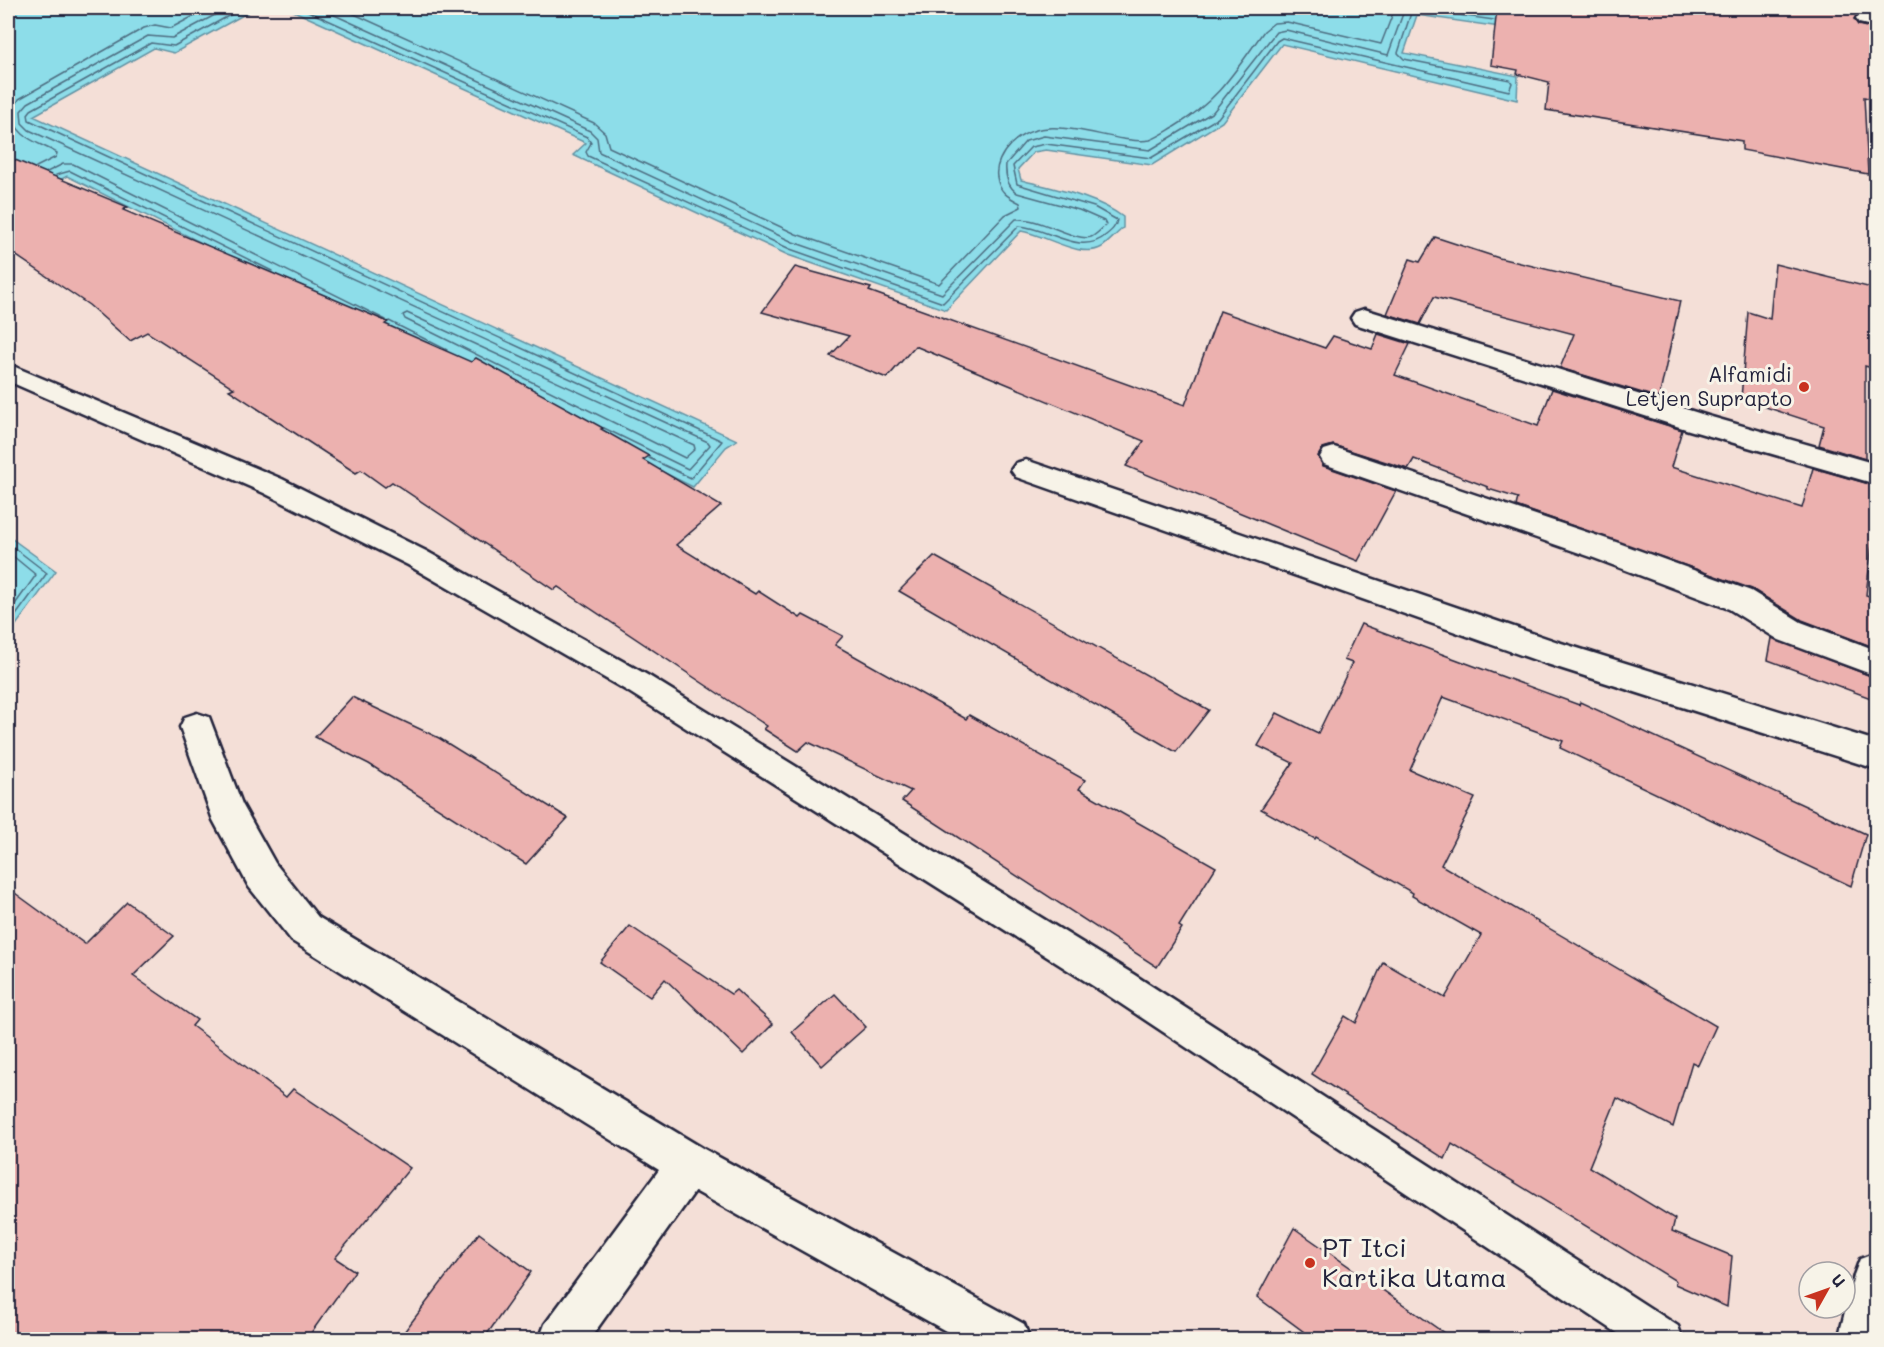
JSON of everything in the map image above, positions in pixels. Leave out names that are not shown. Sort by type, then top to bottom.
[{"type":"street","points":[[1364,318],[1699,423],[1876,474]]},
{"type":"street","points":[[1334,457],[1605,550],[1740,600],[1790,631],[1876,663]]},
{"type":"street","points":[[1026,470],[1737,714],[1876,755]]},
{"type":"street","points":[[196,727],[226,809],[262,875],[305,929],[689,1164],[1008,1340]]},
{"type":"street","points":[[561,1340],[689,1164]]},
{"type":"street","points":[[1861,1340],[1876,1275]]},
{"type":"lane","points":[[8,372],[284,492],[417,558],[639,684],[1121,985],[1664,1340]]},
{"type":"water","points":[[8,8],[256,8],[174,53],[154,48],[33,116],[737,440],[726,447],[693,487],[67,176],[8,208]]},
{"type":"water","points":[[287,8],[1630,8],[1667,15],[1528,31],[1417,15],[1404,53],[1518,76],[1517,100],[1282,44],[1222,122],[1152,165],[1046,150],[1034,152],[1018,169],[1021,180],[1074,194],[1100,204],[1123,217],[1123,228],[1102,247],[1093,250],[1073,248],[1021,231],[946,310],[788,255],[573,155],[586,143]]},
{"type":"water","points":[[8,536],[56,571],[8,636]]},
{"type":"building","points":[[1497,8],[1876,8],[1876,13],[1865,11],[1857,14],[1854,19],[1858,25],[1876,29],[1876,100],[1864,97],[1868,174],[1742,150],[1742,141],[1546,110],[1549,82],[1517,74],[1518,70],[1491,65]]},
{"type":"building","points":[[8,157],[128,207],[123,210],[388,322],[385,324],[471,362],[476,358],[603,428],[601,429],[649,456],[643,460],[721,506],[676,545],[755,594],[758,591],[800,618],[803,615],[843,636],[835,645],[966,719],[969,715],[1085,780],[1079,789],[1216,867],[1179,926],[1182,928],[1157,967],[902,801],[911,791],[808,742],[798,751],[764,729],[767,726],[558,587],[554,590],[392,482],[385,487],[361,470],[356,473],[229,390],[234,388],[147,332],[130,341],[89,305],[8,250]]},
{"type":"building","points":[[1435,237],[1499,258],[1680,301],[1659,398],[1560,368],[1574,334],[1434,297],[1420,324],[1387,314],[1410,259],[1420,262]]},
{"type":"building","points":[[1775,264],[1876,289],[1876,369],[1865,366],[1865,459],[1819,445],[1824,426],[1741,399],[1748,312],[1770,319]]},
{"type":"building","points":[[795,267],[871,288],[869,291],[1185,405],[1220,311],[1325,348],[1333,336],[1372,349],[1378,334],[1410,344],[1395,375],[1538,426],[1552,389],[1682,430],[1671,467],[1802,508],[1813,468],[1876,486],[1876,510],[1866,595],[1876,598],[1876,648],[1802,620],[1752,589],[1516,506],[1518,498],[1488,489],[1488,487],[1414,459],[1408,469],[1333,445],[1323,448],[1318,456],[1323,466],[1396,491],[1358,561],[1126,466],[1144,441],[915,346],[887,378],[830,356],[849,336],[762,312]]},
{"type":"building","points":[[934,556],[1209,710],[1176,752],[899,591]]},
{"type":"building","points":[[1361,624],[1579,705],[1580,702],[1866,834],[1851,886],[1560,748],[1563,741],[1443,697],[1410,770],[1475,798],[1441,865],[1716,1026],[1698,1065],[1692,1062],[1673,1127],[1617,1098],[1589,1167],[1675,1219],[1672,1231],[1732,1256],[1727,1307],[1675,1284],[1676,1281],[1452,1144],[1445,1159],[1312,1074],[1345,1016],[1356,1023],[1383,962],[1445,998],[1481,935],[1316,837],[1315,839],[1261,809],[1293,763],[1258,746],[1277,713],[1318,733],[1352,663],[1344,660]]},
{"type":"building","points":[[1772,638],[1876,678],[1876,700],[1768,660]]},
{"type":"building","points":[[352,697],[439,738],[568,818],[526,864],[369,764],[315,737]]},
{"type":"building","points":[[8,888],[85,944],[127,902],[174,936],[133,976],[197,1020],[192,1026],[286,1097],[293,1089],[410,1168],[335,1258],[355,1271],[306,1340],[8,1340]]},
{"type":"building","points":[[630,926],[731,994],[736,990],[773,1024],[743,1054],[665,979],[650,997],[600,962]]},
{"type":"building","points":[[835,994],[866,1027],[822,1066],[792,1032]]},
{"type":"building","name":"PT Itci Kartika Utama","points":[[1294,1228],[1454,1340],[1315,1340],[1257,1297]]},
{"type":"building","points":[[479,1233],[531,1272],[483,1340],[398,1340]]},
{"type":"place","name":"Alfamidi Letjen Suprapto","points":[[1804,387]]},
{"type":"place","name":"PT Itci Kartika Utama","points":[[1310,1263]]}]
